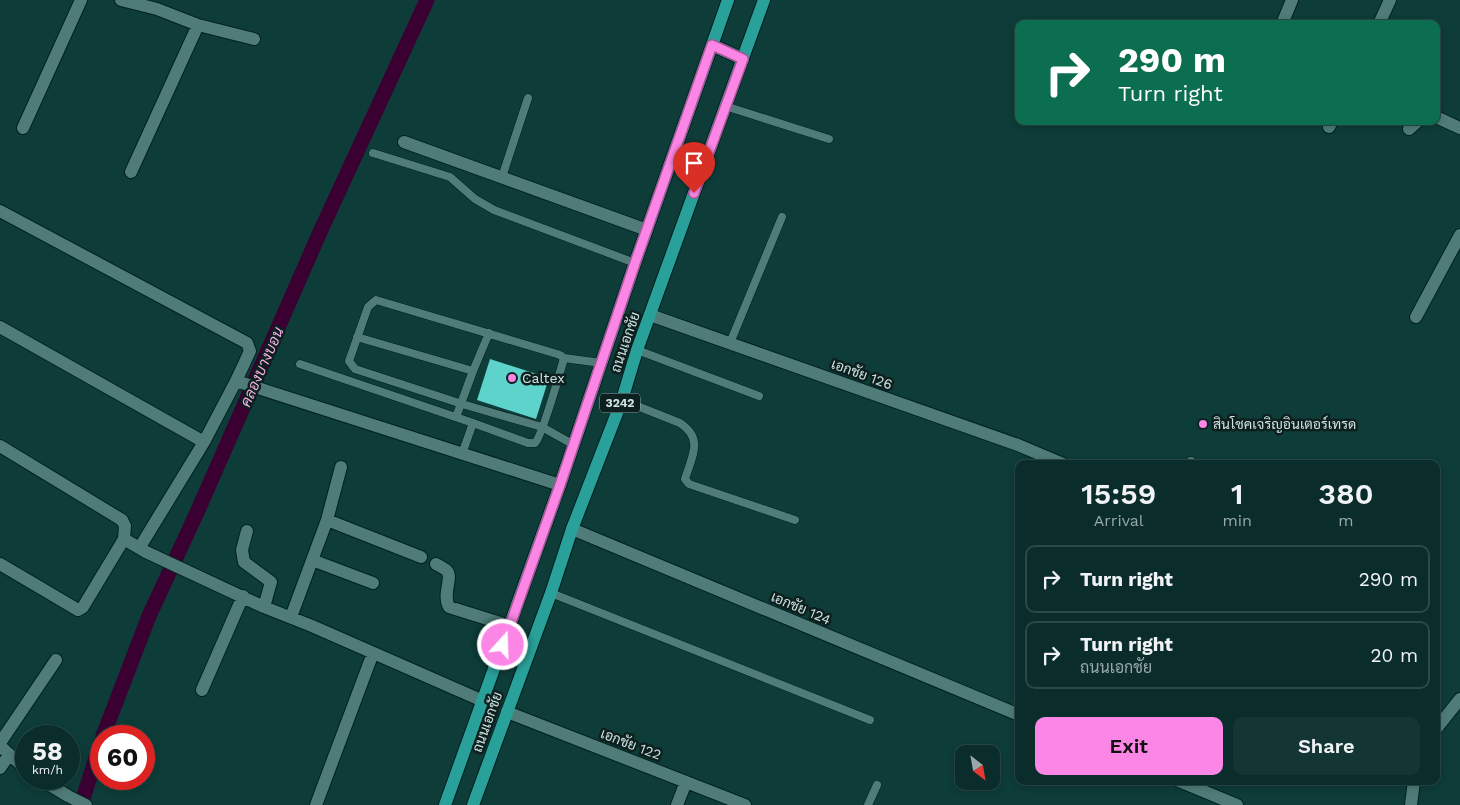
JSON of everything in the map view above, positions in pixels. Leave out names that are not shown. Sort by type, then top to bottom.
[{"type":"main road","name":"ถนนเอกชัย","points":[[445,805],[560,485],[635,263],[728,0]]},
{"type":"main road","name":"ถนนเอกชัย","points":[[473,805],[551,593],[572,530],[622,400],[637,350],[764,0]]},
{"type":"main road","points":[[712,45],[743,59]]},
{"type":"street","points":[[23,128],[81,0]]},
{"type":"street","points":[[121,0],[157,9],[198,25],[254,39]]},
{"type":"street","points":[[1284,20],[1292,0]]},
{"type":"street","points":[[1381,20],[1390,0]]},
{"type":"street","points":[[131,172],[198,25]]},
{"type":"street","points":[[1440,119],[1460,128]]},
{"type":"street","points":[[404,142],[647,230]]},
{"type":"street","points":[[0,210],[247,343],[250,348],[242,383],[140,547]]},
{"type":"street","points":[[1416,317],[1460,235]]},
{"type":"street","name":"เอกชัย 126","points":[[650,315],[1018,445],[1054,460]]},
{"type":"street","points":[[0,326],[204,442]]},
{"type":"street","points":[[242,383],[560,485]]},
{"type":"street","points":[[0,446],[122,520],[125,526],[124,539],[83,607],[78,610],[0,564]]},
{"type":"street","points":[[291,617],[327,520],[341,467]]},
{"type":"street","points":[[327,520],[421,557]]},
{"type":"street","name":"เอกชัย 124","points":[[572,530],[1015,713]]},
{"type":"street","points":[[247,531],[242,550],[244,562],[271,582],[264,607]]},
{"type":"street","points":[[124,539],[264,607],[291,617],[483,702]]},
{"type":"street","points":[[312,560],[373,583]]},
{"type":"street","points":[[436,564],[446,571],[449,576],[445,597],[449,607],[510,626]]},
{"type":"street","points":[[202,690],[243,596]]},
{"type":"street","points":[[316,805],[373,653]]},
{"type":"street","points":[[0,742],[56,660]]},
{"type":"street","points":[[1440,724],[1460,699]]},
{"type":"street","name":"เอกชัย 122","points":[[506,712],[745,805]]},
{"type":"street","points":[[0,768],[4,751],[15,760]]},
{"type":"street","points":[[677,805],[686,782]]},
{"type":"street","points":[[1189,785],[1237,805]]},
{"type":"street","points":[[1411,805],[1414,785]]},
{"type":"street","points":[[58,790],[86,805]]},
{"type":"lane","points":[[502,177],[528,98]]},
{"type":"lane","points":[[725,106],[829,139]]},
{"type":"lane","points":[[373,153],[450,177],[474,198],[494,210],[635,263]]},
{"type":"lane","points":[[730,343],[782,217]]},
{"type":"lane","points":[[574,444],[542,427],[462,404],[355,369],[349,361],[368,306],[376,300],[489,333],[557,354],[564,358],[601,362]]},
{"type":"lane","points":[[456,418],[489,333]]},
{"type":"lane","points":[[357,337],[473,372]]},
{"type":"lane","points":[[637,350],[759,396]]},
{"type":"lane","points":[[300,364],[528,443],[535,443],[538,440],[564,358]]},
{"type":"lane","points":[[622,400],[680,422],[688,428],[695,444],[685,479],[689,484],[795,520]]},
{"type":"lane","points":[[462,454],[473,423]]},
{"type":"lane","points":[[551,593],[870,720]]},
{"type":"lane","points":[[868,805],[877,785]]},
{"type":"building","points":[[490,359],[549,378],[536,419],[477,400]]},
{"type":"waterway","name":"คลองบางบอน","points":[[107,725],[149,616],[199,508],[320,232],[427,0]]},
{"type":"waterway","name":"คลองบางบอน","points":[[81,805],[90,777]]},
{"type":"place","name":"Caltex","points":[[512,378]]},
{"type":"place","name":"สินโชคเจริญอินเตอร์เทรด","points":[[1203,424]]},
{"type":"route","points":[[503,645],[712,45],[743,59],[694,193]]}]
